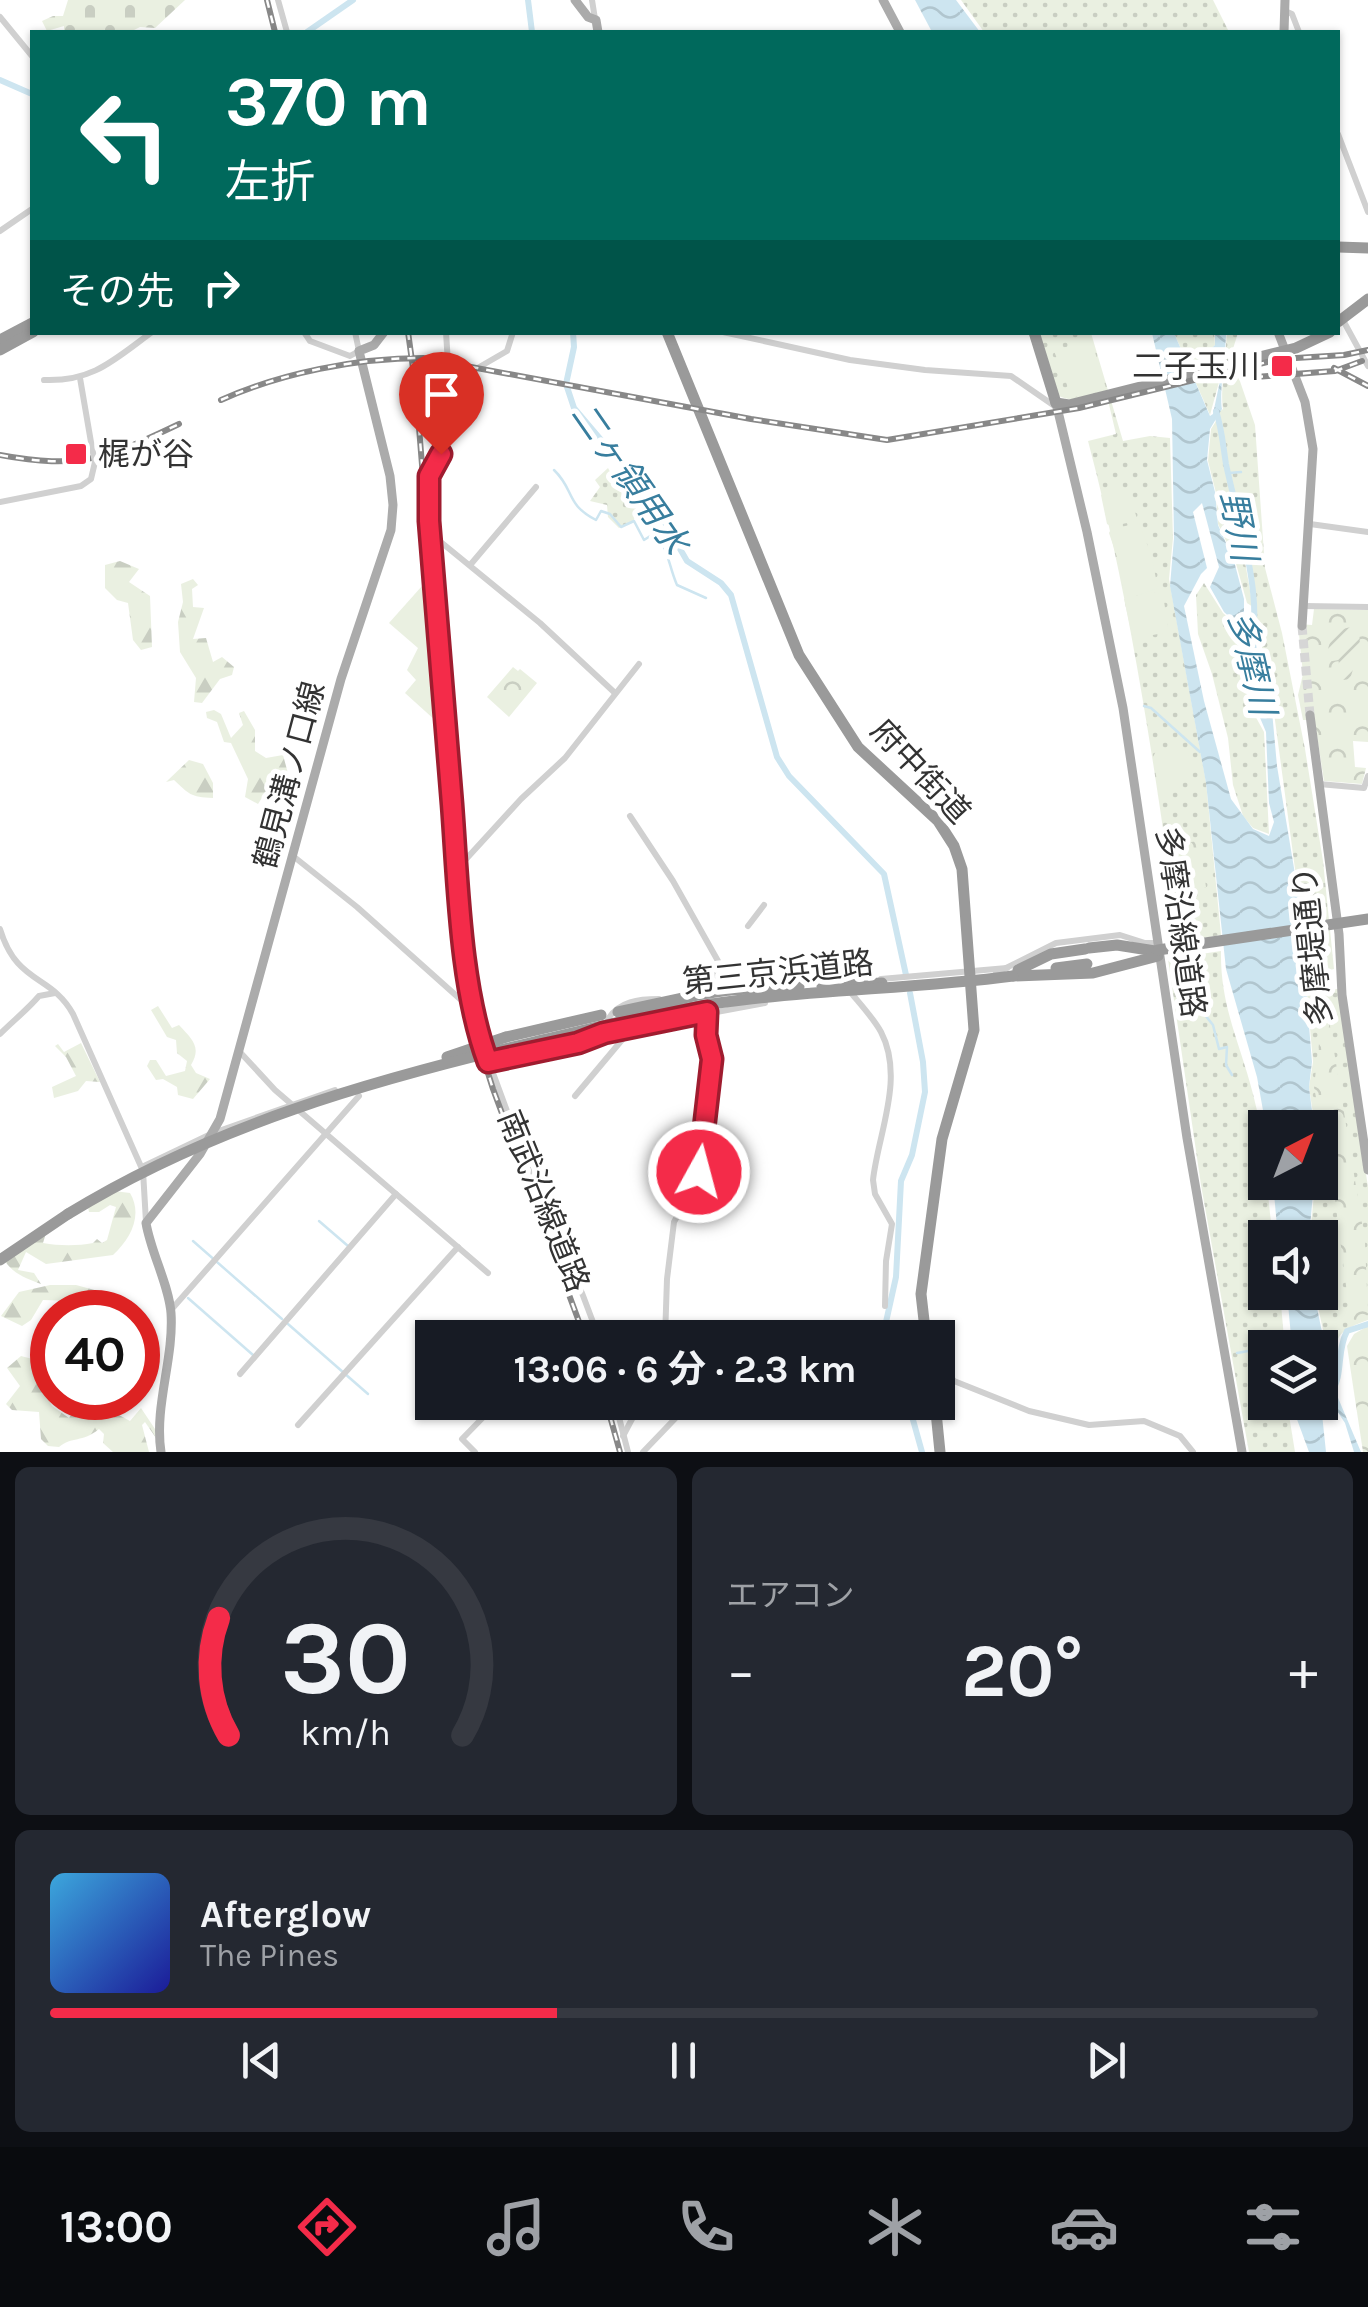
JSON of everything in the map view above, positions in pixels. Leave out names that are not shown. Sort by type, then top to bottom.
[{"type":"highway","points":[[1340,245],[1368,246]]},
{"type":"highway","points":[[1341,322],[1368,301]]},
{"type":"highway","points":[[0,345],[30,330]]},
{"type":"highway","name":"府中街道","points":[[668,335],[799,656],[858,748],[935,818],[957,853],[966,893],[974,1036],[942,1139],[922,1286],[925,1320]]},
{"type":"highway","points":[[1035,335],[1060,402],[1311,342],[1324,335]]},
{"type":"highway","points":[[1285,348],[1315,335]]},
{"type":"highway","name":"第三京浜道路","points":[[448,1060],[646,1016],[762,998],[1089,964],[1157,950],[1368,922]]},
{"type":"highway","points":[[1012,972],[1051,954],[1087,948],[1117,945],[1157,950]]},
{"type":"highway","name":"第三京浜道路","points":[[0,1250],[156,1166],[250,1124],[448,1060],[658,1006],[800,987],[1012,972],[1093,973],[1157,950]]},
{"type":"highway","points":[[448,1060],[550,1043],[680,999],[755,988],[800,987]]},
{"type":"highway","points":[[448,1060],[476,1044],[548,1028],[682,1014],[762,998]]},
{"type":"highway","name":"第三京浜道路","points":[[0,1260],[67,1211]]},
{"type":"highway","points":[[937,1420],[940,1452]]},
{"type":"main road","points":[[575,0],[596,20],[598,30]]},
{"type":"main road","points":[[884,0],[899,30]]},
{"type":"main road","points":[[1284,30],[1285,5]]},
{"type":"main road","points":[[359,351],[382,335]]},
{"type":"main road","points":[[1279,335],[1302,382],[1313,421],[1317,458],[1304,625]]},
{"type":"main road","name":"鶴見溝ノ口線","points":[[146,1224],[212,1135],[239,1051],[344,668],[388,542],[393,520],[390,476],[359,351]]},
{"type":"main road","name":"多摩沿線道路","points":[[1060,402],[1123,708],[1187,1138],[1242,1452]]},
{"type":"main road","name":"多摩堤通り","points":[[1310,715],[1339,934],[1342,995],[1368,1170]]},
{"type":"main road","points":[[146,1224],[171,1310],[161,1452]]},
{"type":"street","points":[[278,0],[287,30]]},
{"type":"street","points":[[592,0],[596,20]]},
{"type":"street","points":[[1285,5],[1298,30]]},
{"type":"street","points":[[0,17],[30,54]]},
{"type":"street","points":[[1340,139],[1368,212]]},
{"type":"street","points":[[0,232],[30,211]]},
{"type":"street","points":[[1341,322],[1368,366]]},
{"type":"street","points":[[44,380],[80,378],[100,370],[148,335]]},
{"type":"street","points":[[306,335],[344,356],[359,351],[356,335]]},
{"type":"street","name":"南武沿線道路","points":[[445,335],[453,415],[449,441],[429,476],[430,534],[457,869],[472,998],[481,1042],[560,1256],[582,1293],[592,1320]]},
{"type":"street","points":[[450,384],[506,352],[512,335]]},
{"type":"street","points":[[737,335],[914,369],[1011,376],[1060,402]]},
{"type":"street","points":[[0,502],[81,486],[91,479],[95,462],[80,378]]},
{"type":"street","points":[[471,564],[536,487]]},
{"type":"street","points":[[1312,524],[1368,532]]},
{"type":"street","points":[[430,534],[540,622],[615,693]]},
{"type":"street","points":[[1304,606],[1368,607]]},
{"type":"street","points":[[457,869],[520,799],[565,758],[639,664]]},
{"type":"street","points":[[1319,784],[1364,788],[1368,776]]},
{"type":"street","points":[[630,816],[673,880],[718,961],[707,1012],[706,1035],[712,1059],[702,1156],[696,1182],[674,1222],[666,1320]]},
{"type":"street","points":[[293,856],[357,907],[458,998],[472,998]]},
{"type":"street","points":[[748,926],[764,905]]},
{"type":"street","points":[[0,930],[13,960],[55,993],[73,1014],[141,1166],[146,1224]]},
{"type":"street","points":[[507,1045],[710,998],[1004,976],[1056,943],[1120,935],[1157,950]]},
{"type":"street","points":[[488,1062],[578,1043],[609,1021],[632,1027],[788,1000],[1012,972]]},
{"type":"street","points":[[481,1042],[609,1021],[710,998],[972,978]]},
{"type":"street","points":[[0,1034],[26,1013],[39,996],[55,993]]},
{"type":"street","points":[[852,994],[882,1035],[890,1078],[891,1093],[872,1180],[891,1220],[884,1306]]},
{"type":"street","points":[[575,1096],[632,1027]]},
{"type":"street","points":[[239,1051],[292,1105],[488,1273]]},
{"type":"street","points":[[141,1166],[292,1105],[448,1060]]},
{"type":"street","points":[[171,1310],[359,1096]]},
{"type":"street","points":[[141,1166],[212,1135]]},
{"type":"street","points":[[240,1374],[396,1194]]},
{"type":"street","points":[[298,1424],[458,1247]]},
{"type":"street","points":[[955,1380],[1029,1411],[1089,1426],[1144,1421],[1180,1436],[1193,1452]]},
{"type":"street","points":[[475,1452],[462,1439],[480,1420]]},
{"type":"street","points":[[619,1420],[628,1452]]},
{"type":"street","points":[[623,1436],[631,1420]]},
{"type":"street","points":[[644,1452],[674,1420]]},
{"type":"green space","points":[[68,0],[185,0],[155,28],[64,30],[64,26],[46,30],[42,21],[63,16]]},
{"type":"green space","points":[[961,0],[1213,0],[1228,30],[983,30]]},
{"type":"green space","points":[[1037,335],[1092,335],[1123,441],[1150,436],[1170,438],[1173,538],[1169,579],[1206,782],[1221,935],[1179,942],[1130,626],[1088,441],[1116,434],[1106,392],[1074,399],[1056,394]]},
{"type":"green space","points":[[1175,335],[1214,335],[1211,350],[1222,371],[1210,415]]},
{"type":"green space","points":[[1227,335],[1237,335],[1231,355],[1255,425],[1265,568],[1305,749],[1323,861],[1334,969],[1330,970],[1331,976],[1315,978],[1316,985],[1338,989],[1368,1187],[1368,1320],[1343,1332],[1338,1339],[1338,1330],[1323,1330],[1319,1310],[1338,1310],[1338,1220],[1312,1220],[1313,1200],[1338,1200],[1338,1110],[1312,1110],[1309,1087],[1313,1062],[1298,891],[1274,713],[1219,412],[1223,409]]},
{"type":"green space","points":[[1091,339],[1106,388],[1072,398],[1054,351]]},
{"type":"green space","points":[[1218,418],[1253,607],[1247,603],[1235,560],[1218,524],[1208,461],[1211,429]]},
{"type":"green space","points":[[608,468],[616,483],[630,477],[635,484],[621,490],[624,501],[636,507],[634,520],[619,528],[608,517],[607,505],[590,501],[600,487],[595,480]]},
{"type":"green space","points":[[1110,489],[1128,492],[1138,521],[1107,524],[1101,495]]},
{"type":"green space","points":[[1139,523],[1151,554],[1145,556],[1151,555],[1158,588],[1136,596],[1156,592],[1163,595],[1168,626],[1163,633],[1133,639],[1124,599],[1129,597],[1124,594],[1109,533],[1111,529]]},
{"type":"green space","points":[[120,561],[139,569],[129,582],[150,596],[152,647],[141,650],[133,640],[128,603],[117,600],[105,588],[105,565]]},
{"type":"green space","points":[[193,579],[198,585],[192,589],[193,607],[204,608],[193,639],[206,638],[213,662],[222,657],[234,667],[232,675],[220,679],[202,703],[194,702],[196,678],[180,652],[181,584]]},
{"type":"green space","points":[[1204,583],[1246,649],[1253,712],[1264,732],[1269,834],[1253,828],[1243,816],[1233,785],[1228,738],[1198,634],[1196,595]]},
{"type":"green space","points":[[422,586],[426,591],[436,721],[405,693],[416,680],[407,670],[418,648],[389,623]]},
{"type":"green space","points":[[1314,609],[1368,610],[1368,742],[1353,741],[1355,767],[1366,768],[1362,784],[1324,781],[1313,710],[1308,709],[1308,720],[1303,720],[1298,695],[1303,674],[1298,624],[1312,625]]},
{"type":"green space","points":[[1359,626],[1360,647],[1350,679],[1343,680],[1338,672],[1339,660],[1326,662],[1329,647],[1338,632]]},
{"type":"green space","points":[[513,667],[537,683],[509,717],[487,697]]},
{"type":"green space","points":[[214,710],[221,714],[231,738],[243,725],[239,713],[244,711],[255,730],[255,751],[266,758],[283,755],[289,777],[278,773],[258,804],[245,797],[248,779],[231,743],[224,742],[217,722],[207,718],[206,712]]},
{"type":"green space","points":[[1181,746],[1188,751],[1190,774],[1179,788],[1159,793],[1153,757],[1156,751]]},
{"type":"green space","points":[[189,760],[203,764],[213,783],[213,798],[190,794],[174,780],[166,782]]},
{"type":"green space","points":[[1199,841],[1206,887],[1175,891],[1168,845]]},
{"type":"green space","points":[[1221,951],[1227,1007],[1257,1110],[1248,1110],[1248,1200],[1269,1200],[1271,1220],[1248,1220],[1248,1310],[1282,1310],[1283,1330],[1248,1330],[1248,1420],[1290,1420],[1295,1452],[1249,1452],[1201,1185],[1168,959]]},
{"type":"green space","points":[[1324,989],[1365,1242],[1368,1315],[1355,1320],[1350,1317],[1335,1200],[1338,1110],[1318,1110],[1314,1087],[1323,1009]]},
{"type":"green space","points":[[158,1006],[172,1028],[179,1025],[191,1039],[196,1053],[191,1065],[196,1073],[210,1079],[193,1099],[178,1095],[177,1087],[163,1079],[156,1080],[147,1066],[150,1060],[156,1060],[166,1076],[185,1071],[187,1061],[177,1053],[176,1040],[167,1037],[151,1010]]},
{"type":"green space","points":[[81,1043],[100,1082],[86,1081],[78,1091],[54,1098],[52,1087],[76,1076],[55,1046],[58,1044],[64,1052]]},
{"type":"green space","points":[[114,1191],[130,1193],[135,1218],[130,1234],[113,1255],[46,1264],[26,1252],[18,1270],[34,1273],[41,1284],[8,1266],[5,1261],[46,1233],[43,1243],[49,1244],[81,1245],[107,1240],[116,1207],[110,1205],[99,1212],[89,1212],[88,1207]]},
{"type":"green space","points":[[50,1285],[94,1290],[30,1290],[30,1321],[22,1326],[1,1316],[19,1292]]},
{"type":"green space","points":[[1368,1326],[1368,1452],[1363,1452],[1347,1346],[1354,1334]]},
{"type":"green space","points":[[21,1356],[30,1358],[30,1411],[12,1410],[6,1404],[20,1386],[7,1368]]},
{"type":"green space","points":[[40,1420],[149,1420],[156,1438],[145,1422],[142,1425],[149,1452],[113,1452],[103,1443],[104,1434],[99,1429],[59,1447],[48,1446],[41,1439]]},
{"type":"water","points":[[915,0],[956,0],[978,30],[931,30]]},
{"type":"water","name":"多摩川","points":[[1152,335],[1175,335],[1210,416],[1222,371],[1211,349],[1215,335],[1226,335],[1222,409],[1210,429],[1207,460],[1218,525],[1234,561],[1244,599],[1244,617],[1255,633],[1258,662],[1272,711],[1298,892],[1312,1062],[1312,1110],[1263,1110],[1226,969],[1206,783],[1170,586],[1174,538],[1172,419]],"holes":[[[1202,503],[1219,567],[1210,587],[1233,620],[1238,619],[1250,648],[1253,701],[1266,732],[1269,803],[1274,822],[1269,836],[1253,829],[1231,799],[1204,701],[1184,606],[1207,568],[1193,512]]]},
{"type":"water","points":[[1275,1200],[1312,1200],[1311,1220],[1276,1220]]},
{"type":"water","points":[[1289,1310],[1317,1310],[1322,1330],[1290,1330]]},
{"type":"water","points":[[1338,1398],[1361,1452],[1354,1452],[1338,1412]]},
{"type":"water","points":[[1297,1420],[1323,1420],[1326,1452],[1309,1452]]},
{"type":"waterway","points":[[310,30],[353,0]]},
{"type":"waterway","name":"二ヶ領用水","points":[[528,0],[532,30]]},
{"type":"waterway","points":[[0,80],[30,93]]},
{"type":"waterway","name":"二ヶ領用水","points":[[573,335],[566,384],[574,408],[652,500],[687,561],[721,583],[731,595],[777,757],[789,776],[884,874],[906,975]]},
{"type":"waterway","name":"野川","points":[[1216,411],[1251,577],[1251,640]]},
{"type":"waterway","points":[[554,470],[586,514],[596,520],[601,511],[610,514],[621,527],[634,521],[644,540],[655,533],[666,551],[677,585],[706,598]]},
{"type":"waterway","points":[[1229,473],[1241,472]]},
{"type":"waterway","points":[[1144,706],[1200,752]]},
{"type":"waterway","points":[[1194,968],[1199,970],[1197,1005],[1213,1025],[1219,1049],[1227,1047],[1226,1065],[1232,1075]]},
{"type":"waterway","points":[[1306,985],[1329,980]]},
{"type":"waterway","name":"二ヶ領用水","points":[[886,1320],[896,1277],[901,1181],[912,1155],[925,1092],[910,993]]},
{"type":"waterway","points":[[319,1221],[348,1246]]},
{"type":"waterway","points":[[193,1241],[282,1319]]},
{"type":"waterway","points":[[188,1298],[253,1355]]},
{"type":"waterway","points":[[288,1324],[368,1394]]},
{"type":"waterway","points":[[1338,1372],[1347,1331],[1368,1324]]},
{"type":"waterway","points":[[1237,1353],[1248,1351]]},
{"type":"waterway","name":"二ヶ領用水","points":[[913,1420],[922,1452]]},
{"type":"tunnel","points":[[1302,626],[1310,715]]},
{"type":"railway","points":[[267,0],[274,30]]},
{"type":"railway","points":[[408,335],[465,1000],[493,1089],[578,1320]]},
{"type":"railway","points":[[221,400],[320,369],[423,358],[887,440],[1079,408],[1280,359],[1368,350]]},
{"type":"railway","points":[[1255,377],[1335,371],[1362,361]]},
{"type":"railway","points":[[1334,368],[1368,386]]},
{"type":"railway","points":[[0,455],[52,461],[93,458],[179,424]]},
{"type":"railway","points":[[611,1420],[620,1452]]},
{"type":"place","name":"二子玉川","points":[[1282,366]]},
{"type":"place","name":"梶が谷","points":[[76,454]]},
{"type":"route","points":[[441,454],[429,476],[429,521],[457,869],[471,991],[488,1062],[707,1012],[705,1027],[712,1059],[699,1172]]}]
